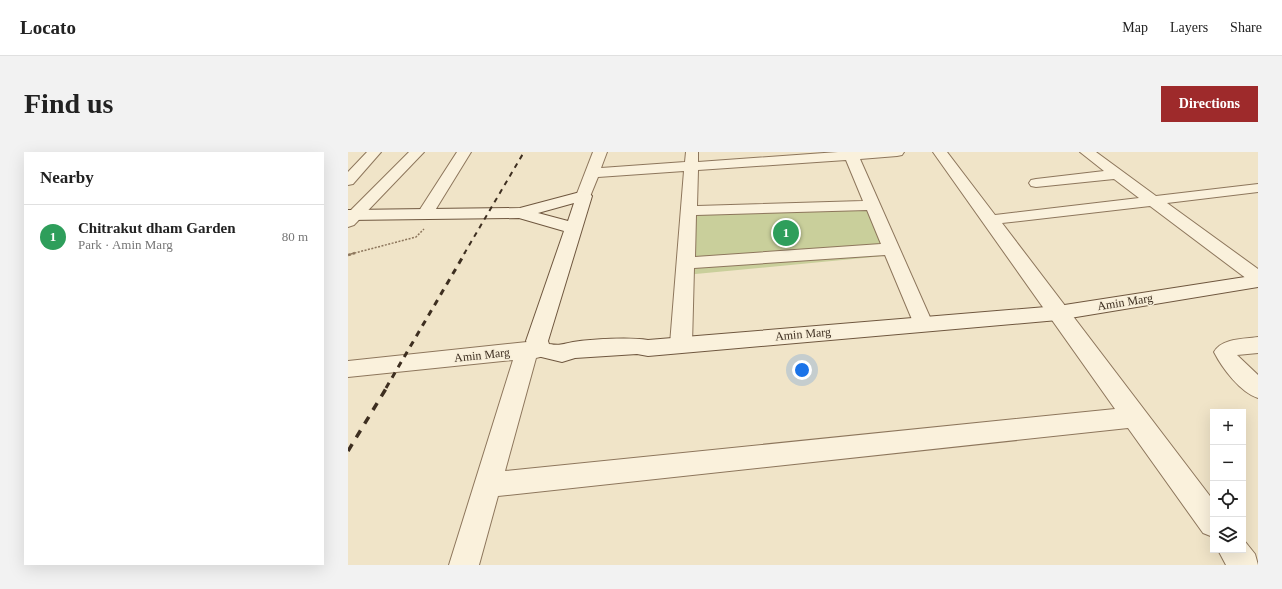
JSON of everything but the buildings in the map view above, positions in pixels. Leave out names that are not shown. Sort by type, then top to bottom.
[{"type":"street","points":[[348,181],[374,152]]},
{"type":"street","points":[[350,218],[417,152]]},
{"type":"street","points":[[432,214],[464,152]]},
{"type":"street","points":[[464,565],[488,485],[537,341],[573,228],[600,152]]},
{"type":"street","points":[[592,174],[691,159],[897,152]]},
{"type":"street","points":[[940,152],[1210,519]]},
{"type":"street","points":[[1087,152],[1119,174],[1258,279]]},
{"type":"street","points":[[851,154],[923,324]]},
{"type":"street","points":[[681,344],[691,159]]},
{"type":"street","points":[[1036,184],[1119,174]]},
{"type":"street","points":[[990,220],[1258,188]]},
{"type":"street","points":[[350,218],[432,214],[520,213],[584,196]]},
{"type":"street","points":[[688,211],[872,205]]},
{"type":"street","points":[[520,213],[573,228]]},
{"type":"street","points":[[686,263],[891,249]]},
{"type":"street","name":"Amin Marg","points":[[348,369],[534,350],[562,354],[572,358],[638,354],[648,348],[681,344],[1058,313],[1258,279]]},
{"type":"street","points":[[1258,345],[1233,348],[1225,352],[1229,360],[1258,389]]},
{"type":"street","points":[[488,485],[1135,417]]},
{"type":"street","points":[[1235,553],[1244,565]]},
{"type":"path","points":[[348,255],[416,237],[432,214]]},
{"type":"green space","points":[[872,205],[894,255],[685,275],[688,211]]},
{"type":"railway","points":[[464,254],[524,152]]},
{"type":"railway","points":[[386,388],[465,253]]},
{"type":"railway","points":[[348,451],[387,387]]},
{"type":"place","name":"Chitrakut dham Garden","points":[[786,233]]}]
